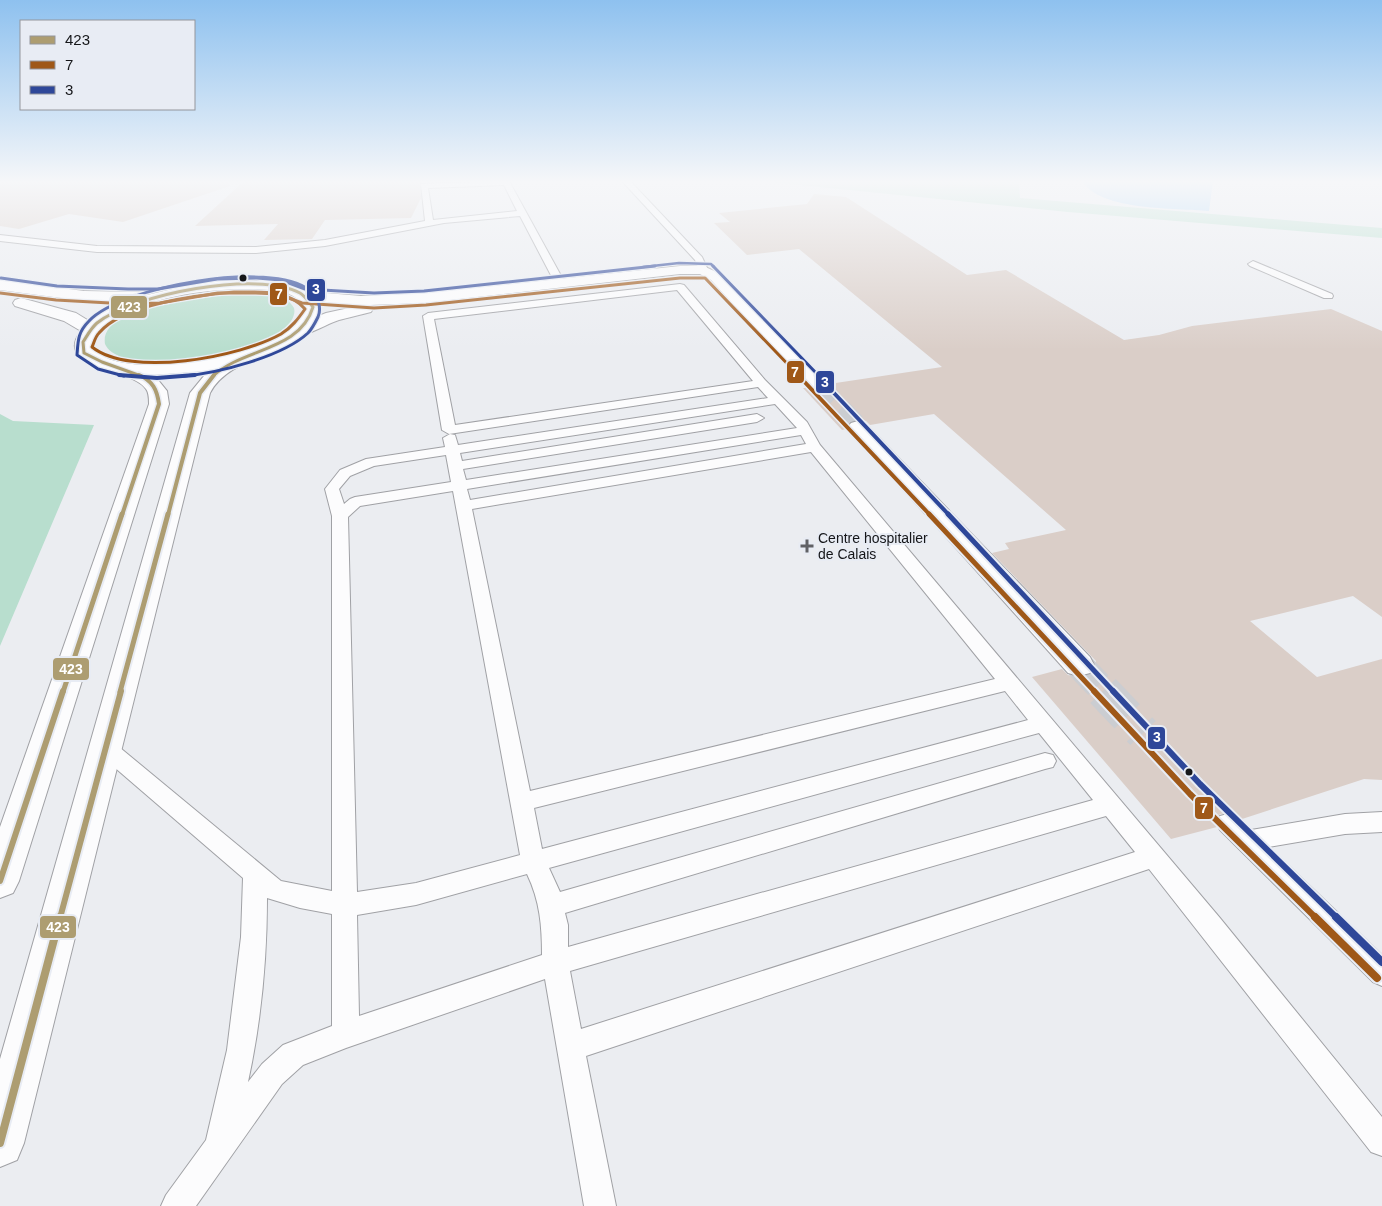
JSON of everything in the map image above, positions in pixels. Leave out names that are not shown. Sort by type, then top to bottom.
[{"type":"street","points":[[304,296],[312,305],[313,313],[309,321],[300,330],[278,344],[246,356],[216,364],[154,370],[127,369],[105,365],[87,355],[84,351],[83,342],[90,329],[115,313],[159,296],[193,289],[237,284],[280,287],[304,296],[349,301],[425,298],[680,270],[703,270],[716,277],[818,386]]},
{"type":"street","points":[[0,285],[84,296],[159,296]]},
{"type":"street","points":[[300,330],[355,311],[425,298]]},
{"type":"street","points":[[0,300],[60,314],[77,320],[90,329]]},
{"type":"street","points":[[0,1142],[200,393],[207,380],[246,356]]},
{"type":"street","points":[[0,881],[159,404],[159,391],[156,386],[127,369]]},
{"type":"street","points":[[858,427],[1080,665]]},
{"type":"lane","points":[[0,238],[97,249],[256,250],[325,243],[353,237]]},
{"type":"lane","points":[[535,237],[560,284]]},
{"type":"lane","points":[[679,237],[699,259],[703,270]]},
{"type":"lane","points":[[1254,264],[1328,296]]},
{"type":"lane","points":[[428,316],[680,287],[761,383],[778,400],[1009,683],[1211,926],[1382,1141]]},
{"type":"lane","points":[[425,298],[533,861],[547,890],[551,906],[554,924],[555,963],[600,1206]]},
{"type":"lane","points":[[449,430],[761,383]]},
{"type":"lane","points":[[340,516],[355,502],[456,467],[778,400]]},
{"type":"lane","points":[[456,467],[757,418]]},
{"type":"lane","points":[[346,1034],[340,516],[332,489],[345,473],[371,462],[456,467],[809,439]]},
{"type":"lane","points":[[464,506],[809,439]]},
{"type":"lane","points":[[521,802],[1009,683]]},
{"type":"lane","points":[[106,748],[274,890],[344,904],[381,901],[416,894],[1043,724]]},
{"type":"lane","points":[[551,906],[1045,761]]},
{"type":"lane","points":[[176,1206],[272,1074],[293,1055],[346,1034],[555,963],[1110,805]]},
{"type":"lane","points":[[1246,841],[1345,824],[1382,822]]},
{"type":"lane","points":[[1228,824],[1382,973]]},
{"type":"lane","points":[[570,1047],[1152,856]]},
{"type":"lane","points":[[219,1148],[241,1050],[254,937],[254,874]]},
{"type":"green space","points":[[245,290],[272,293],[285,299],[294,308],[289,323],[271,337],[243,348],[210,357],[175,361],[144,361],[119,356],[105,344],[108,330],[120,318],[139,309],[187,296]]},
{"type":"green space","points":[[0,414],[13,421],[94,425],[0,646]]},
{"type":"building","points":[[266,237],[313,237],[312,239],[264,240]]},
{"type":"building","points":[[729,237],[908,237],[967,275],[1006,270],[1124,340],[1159,335],[1192,326],[1331,309],[1382,331],[1382,617],[1353,596],[1250,621],[1317,677],[1382,659],[1382,780],[1364,779],[1242,819],[1230,813],[1220,814],[1215,822],[1217,827],[1171,839],[1032,677],[1062,669],[1068,675],[1079,678],[1092,674],[1096,661],[992,553],[1009,549],[1005,543],[1066,530],[934,414],[870,425],[866,421],[857,419],[850,421],[846,426],[847,429],[842,430],[803,388],[819,394],[826,391],[829,384],[942,367],[799,249],[747,255]]},
{"type":"tunnel","points":[[818,386],[858,427]]},
{"type":"tunnel","points":[[1079,665],[1105,692]]},
{"type":"tunnel","points":[[1103,691],[1143,733]]},
{"type":"transit line","name":"3","points":[[1,278],[57,286],[128,289],[158,289],[217,279],[257,278],[281,280],[305,289],[374,293],[424,291],[679,263],[711,264],[863,422],[1200,784],[1382,962]]},
{"type":"transit line","name":"3","points":[[226,278],[282,280],[309,290],[317,299],[320,311],[315,323],[307,334],[286,347],[258,359],[226,369],[192,375],[157,378],[125,376],[98,369],[77,355],[78,336],[90,320],[109,307],[160,289],[186,283],[226,278]]},
{"type":"transit line","name":"7","points":[[0,293],[56,300],[128,304],[160,303],[218,293],[256,293],[278,294],[302,303],[374,308],[426,305],[680,278],[705,278],[853,432],[1190,794],[1377,978]]},
{"type":"transit line","name":"423","points":[[0,881],[159,404],[157,391],[150,382],[133,372],[92,358],[84,353],[83,342],[97,323],[114,313],[138,303],[166,295],[197,288],[256,284],[281,286],[300,293],[313,307],[309,319],[302,329],[278,344],[223,368],[208,381],[200,393],[0,1143]]},
{"type":"transit line","name":"7","points":[[234,292],[262,292],[283,295],[300,303],[305,309],[297,322],[282,333],[234,352],[204,358],[175,362],[147,363],[123,361],[105,356],[92,347],[98,334],[111,323],[130,313],[176,300],[234,292]]},
{"type":"place","name":"Centre hospitalier de Calais","points":[[807,546]]}]
